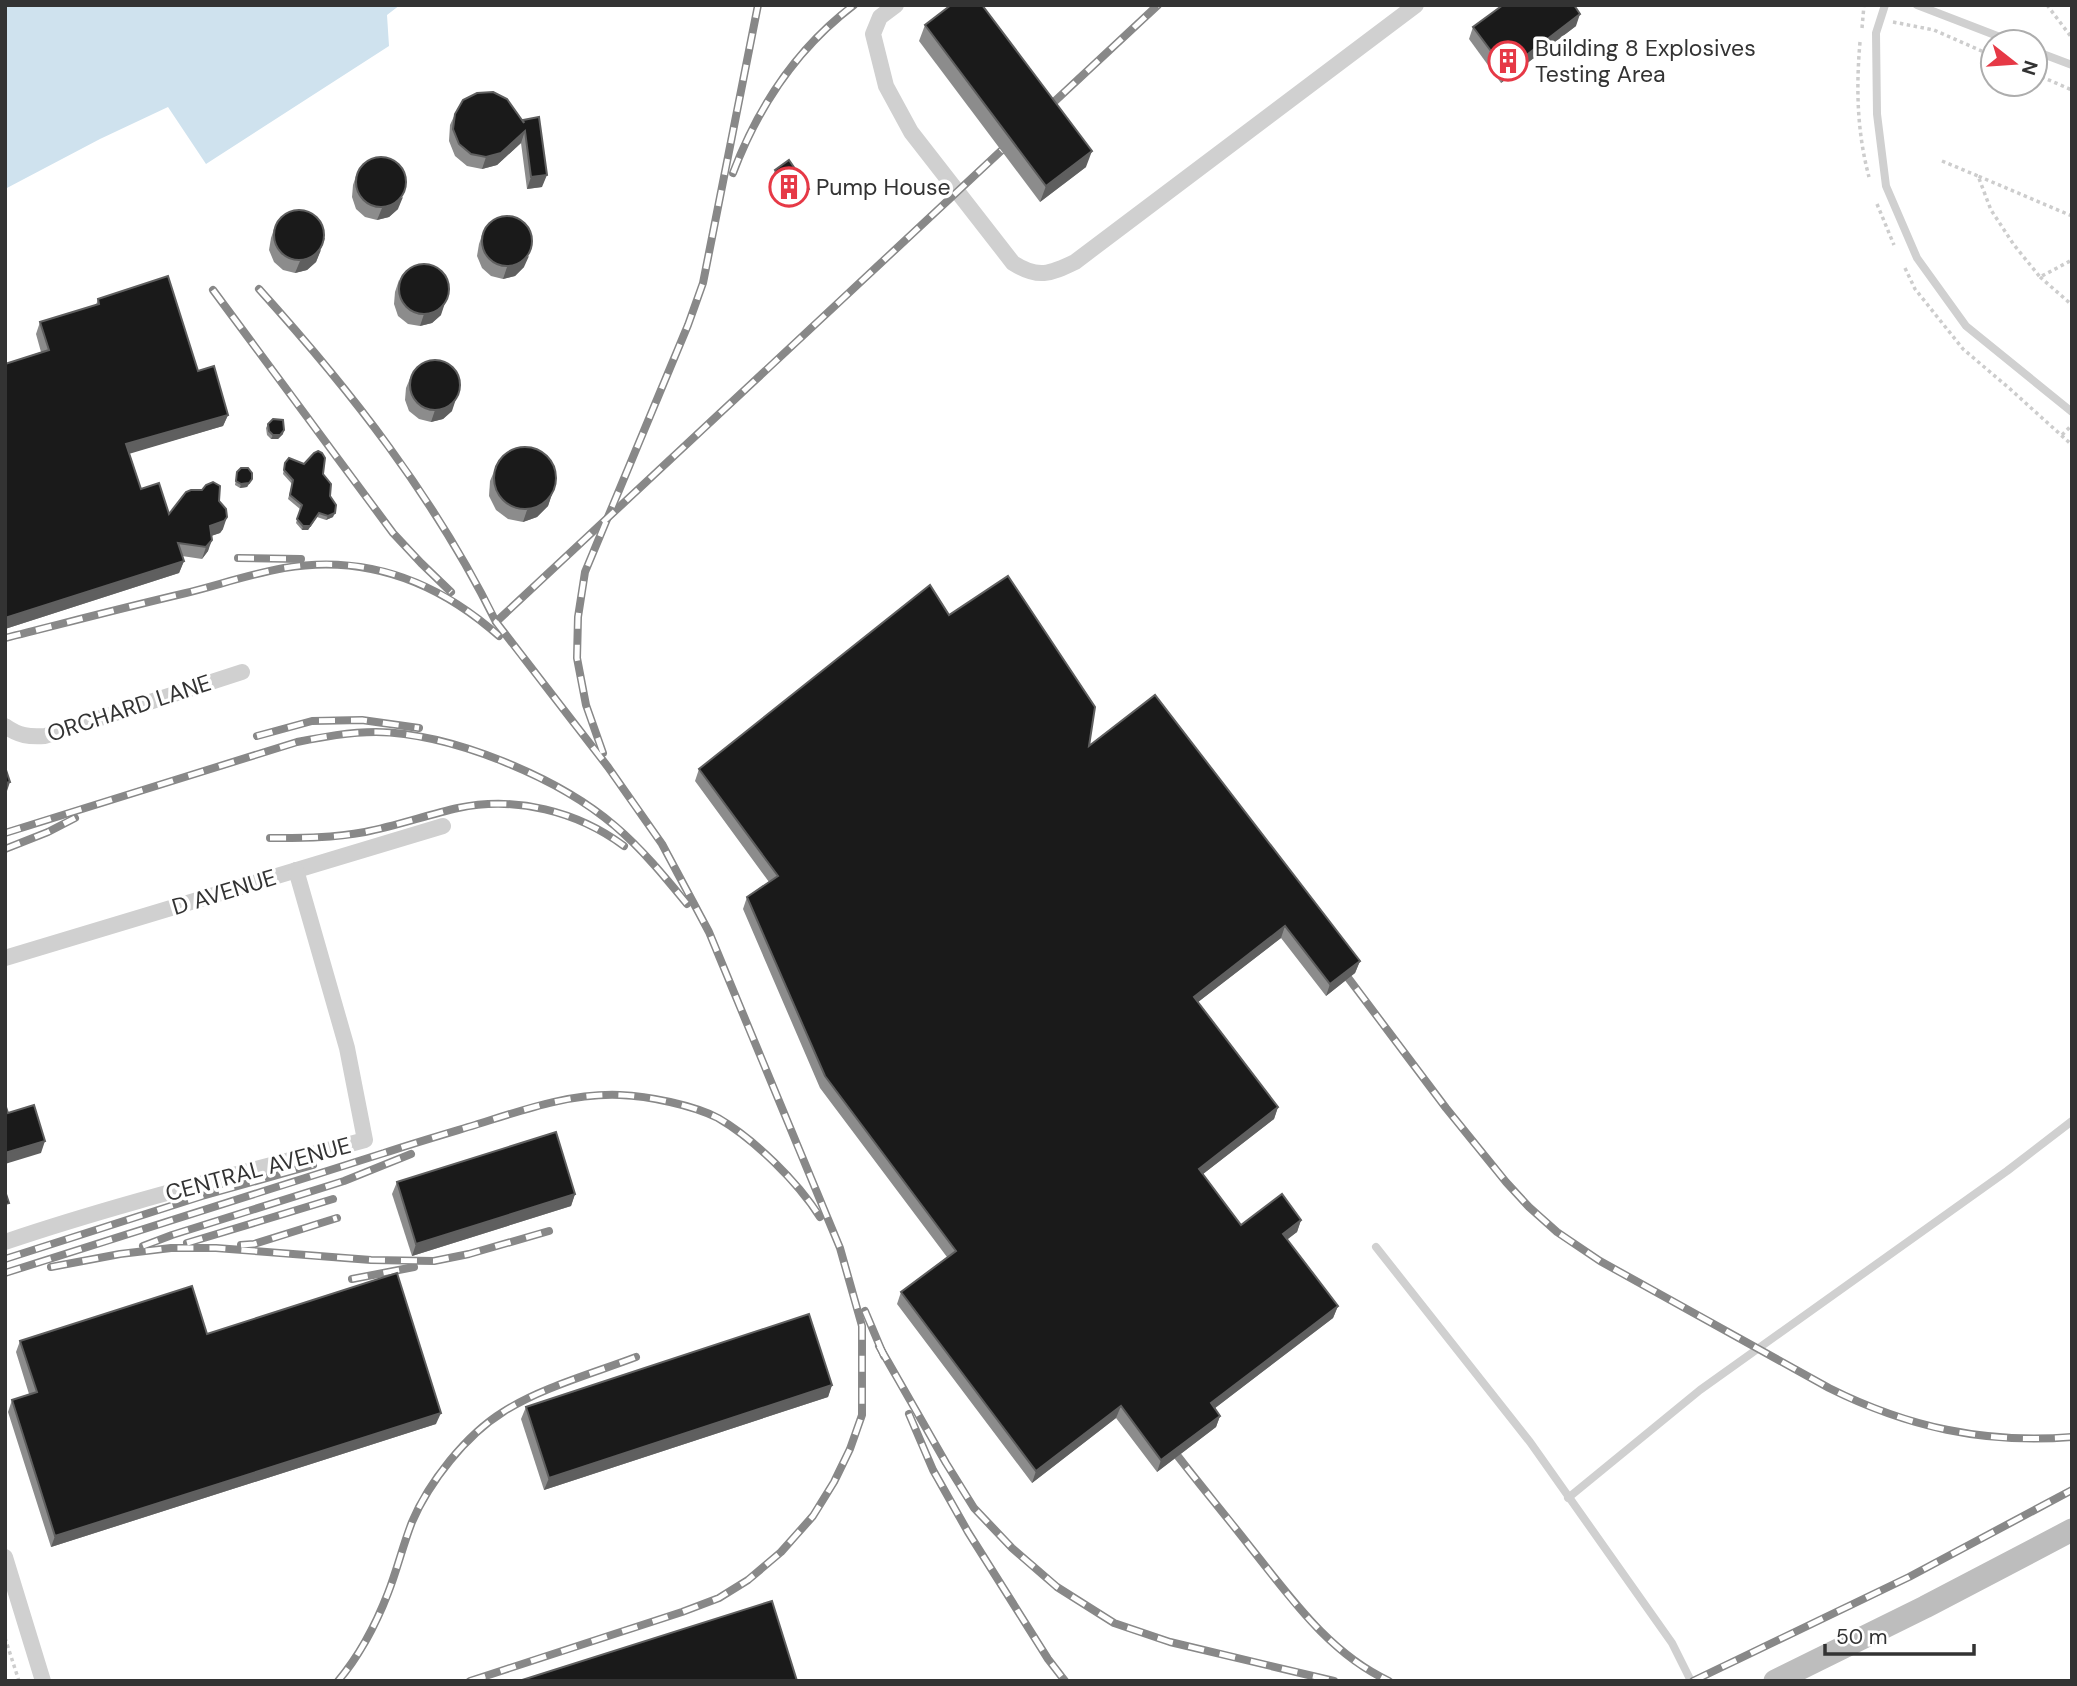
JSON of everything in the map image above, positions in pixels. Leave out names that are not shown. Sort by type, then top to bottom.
[{"type":"main road","points":[[1775,1681],[2072,1530]]},
{"type":"street","points":[[896,5],[880,17],[873,34],[886,86],[897,108],[911,132],[1013,263],[1026,271],[1041,274],[1059,270],[1075,262],[1416,5]]},
{"type":"street","name":"ORCHARD LANE","points":[[11,730],[29,737],[45,736],[242,672]]},
{"type":"street","name":"D AVENUE","points":[[5,958],[443,826]]},
{"type":"street","name":"CENTRAL AVENUE","points":[[5,1242],[203,1183],[365,1140],[347,1048],[296,870]]},
{"type":"street","points":[[5,1558],[43,1681]]},
{"type":"lane","points":[[1885,5],[1876,33],[1877,114],[1886,186],[1917,258],[1966,326],[2072,412]]},
{"type":"lane","points":[[1917,5],[1979,29]]},
{"type":"lane","points":[[2049,56],[2072,65]]},
{"type":"lane","points":[[1569,1498],[1700,1390],[2007,1171],[2072,1121]]},
{"type":"lane","points":[[1376,1247],[1530,1442],[1672,1643],[1691,1681]]},
{"type":"path","points":[[2047,5],[2072,38]]},
{"type":"path","points":[[1863,17],[1934,30],[1979,50]]},
{"type":"path","points":[[2049,80],[2072,90]]},
{"type":"path","points":[[1942,161],[2072,216]]},
{"type":"path","points":[[1978,176],[1991,210],[2014,245],[2039,277],[2072,305]]},
{"type":"path","points":[[2039,277],[2072,260]]},
{"type":"path","points":[[2062,435],[2072,425]]},
{"type":"path","points":[[5,1638],[19,1681]]},
{"type":"water","points":[[5,5],[400,5],[387,15],[389,46],[206,164],[168,107],[5,189]]},
{"type":"building","points":[[951,5],[982,5],[1092,151],[1046,186],[925,25]]},
{"type":"building","name":"Building 8 Explosives Testing Area","points":[[1503,5],[1574,5],[1580,14],[1506,71],[1473,27]]},
{"type":"building","points":[[493,92],[507,99],[524,123],[523,120],[539,117],[547,175],[531,177],[525,131],[501,153],[486,157],[471,154],[459,144],[453,129],[455,114],[463,100],[477,93]]},
{"type":"building","points":[[381,157],[399,164],[406,182],[399,200],[381,207],[363,200],[356,182],[363,164]]},
{"type":"building","points":[[789,160],[809,189],[795,199],[775,170]]},
{"type":"building","points":[[299,210],[317,217],[324,235],[317,253],[299,260],[281,253],[274,235],[281,217]]},
{"type":"building","points":[[507,216],[525,223],[532,241],[525,259],[507,266],[489,259],[482,241],[489,223]]},
{"type":"building","points":[[424,264],[442,271],[449,289],[442,307],[424,314],[406,307],[399,289],[406,271]]},
{"type":"building","points":[[168,276],[198,371],[214,366],[228,415],[126,444],[141,489],[159,483],[169,514],[186,492],[202,490],[213,482],[220,486],[219,501],[226,509],[227,517],[224,521],[210,526],[212,540],[206,547],[178,543],[184,561],[5,618],[5,364],[49,350],[40,322],[99,304],[98,299]]},
{"type":"building","points":[[435,360],[453,367],[460,385],[453,403],[435,410],[417,403],[410,385],[417,367]]},
{"type":"building","points":[[273,419],[283,420],[284,430],[280,435],[273,435],[269,431],[268,424]]},
{"type":"building","points":[[519,447],[531,447],[547,456],[554,466],[554,490],[547,500],[531,509],[519,509],[508,504],[499,495],[494,484],[494,472],[499,461],[508,452]]},
{"type":"building","points":[[318,451],[325,458],[323,474],[331,484],[330,496],[336,505],[335,513],[328,516],[319,513],[310,526],[303,526],[297,519],[302,505],[290,495],[293,480],[284,470],[285,463],[289,458],[304,464]]},
{"type":"building","points":[[241,468],[248,468],[252,473],[249,483],[241,484],[236,481],[237,472]]},
{"type":"building","points":[[1008,576],[1095,707],[1089,746],[1155,695],[1360,961],[1330,984],[1285,926],[1194,997],[1278,1107],[1199,1169],[1241,1225],[1282,1194],[1301,1220],[1283,1234],[1338,1306],[1211,1403],[1220,1416],[1161,1460],[1121,1406],[1036,1471],[901,1292],[956,1251],[825,1076],[747,897],[778,876],[699,769],[930,585],[949,615]]},
{"type":"building","points":[[5,767],[10,782],[5,783]]},
{"type":"building","points":[[5,1104],[8,1113],[34,1105],[45,1141],[5,1153]]},
{"type":"building","points":[[556,1132],[575,1194],[416,1244],[397,1182]]},
{"type":"building","points":[[397,1273],[441,1413],[55,1536],[12,1400],[37,1392],[20,1341],[192,1286],[207,1334]]},
{"type":"building","points":[[809,1314],[832,1385],[549,1478],[526,1407]]},
{"type":"building","points":[[772,1601],[797,1681],[519,1681]]},
{"type":"railway","points":[[603,753],[586,705],[577,658],[578,617],[585,572],[703,283],[758,5]]},
{"type":"railway","points":[[733,173],[754,125],[782,80],[815,40],[854,5]]},
{"type":"railway","points":[[1040,115],[1158,5]]},
{"type":"railway","points":[[470,1681],[682,1612],[719,1598],[748,1580],[781,1552],[813,1516],[834,1482],[862,1415],[862,1326],[840,1248],[709,932],[662,844],[608,767],[496,622],[1017,136]]},
{"type":"railway","points":[[259,289],[326,367],[389,447],[446,532],[496,622]]},
{"type":"railway","points":[[213,290],[393,533],[451,592]]},
{"type":"railway","points":[[238,558],[301,559]]},
{"type":"railway","points":[[5,638],[259,573],[315,565],[344,565],[399,576],[451,600],[499,636]]},
{"type":"railway","points":[[257,736],[312,721],[362,720],[419,728]]},
{"type":"railway","points":[[5,833],[297,742],[356,733],[405,734],[470,749],[534,775],[564,791],[625,835],[687,904]]},
{"type":"railway","points":[[270,838],[353,834],[458,808],[502,804],[545,809],[566,815],[624,846]]},
{"type":"railway","points":[[5,849],[75,818]]},
{"type":"railway","points":[[1337,963],[1446,1108],[1506,1182],[1557,1232],[1600,1261],[1829,1388],[1887,1413],[1947,1430],[1977,1435],[2039,1439],[2072,1437]]},
{"type":"railway","points":[[5,1273],[511,1114],[565,1100],[601,1095],[657,1099],[718,1118],[746,1137],[774,1162],[820,1217]]},
{"type":"railway","points":[[143,1246],[344,1181],[411,1154]]},
{"type":"railway","points":[[5,1259],[202,1196],[313,1165]]},
{"type":"railway","points":[[187,1243],[333,1199]]},
{"type":"railway","points":[[241,1245],[254,1244],[337,1218]]},
{"type":"railway","points":[[51,1267],[171,1248],[216,1248],[371,1260],[434,1261],[549,1231]]},
{"type":"railway","points":[[352,1279],[414,1267]]},
{"type":"railway","points":[[865,1311],[884,1356]]},
{"type":"railway","points":[[879,1346],[974,1508],[1012,1548],[1057,1587],[1114,1623],[1170,1642],[1334,1681]]},
{"type":"railway","points":[[338,1681],[360,1650],[378,1616],[419,1507],[462,1446],[489,1422],[518,1403],[550,1388],[636,1357]]},
{"type":"railway","points":[[909,1414],[933,1470],[968,1532],[1048,1659],[1065,1681]]},
{"type":"railway","points":[[1167,1442],[1312,1623],[1348,1655],[1389,1681]]},
{"type":"railway","points":[[1693,1681],[1909,1577],[2072,1490]]},
{"type":"place","name":"Building 8 Explosives Testing Area","points":[[1508,61]]},
{"type":"place","name":"Pump House","points":[[789,187]]}]
